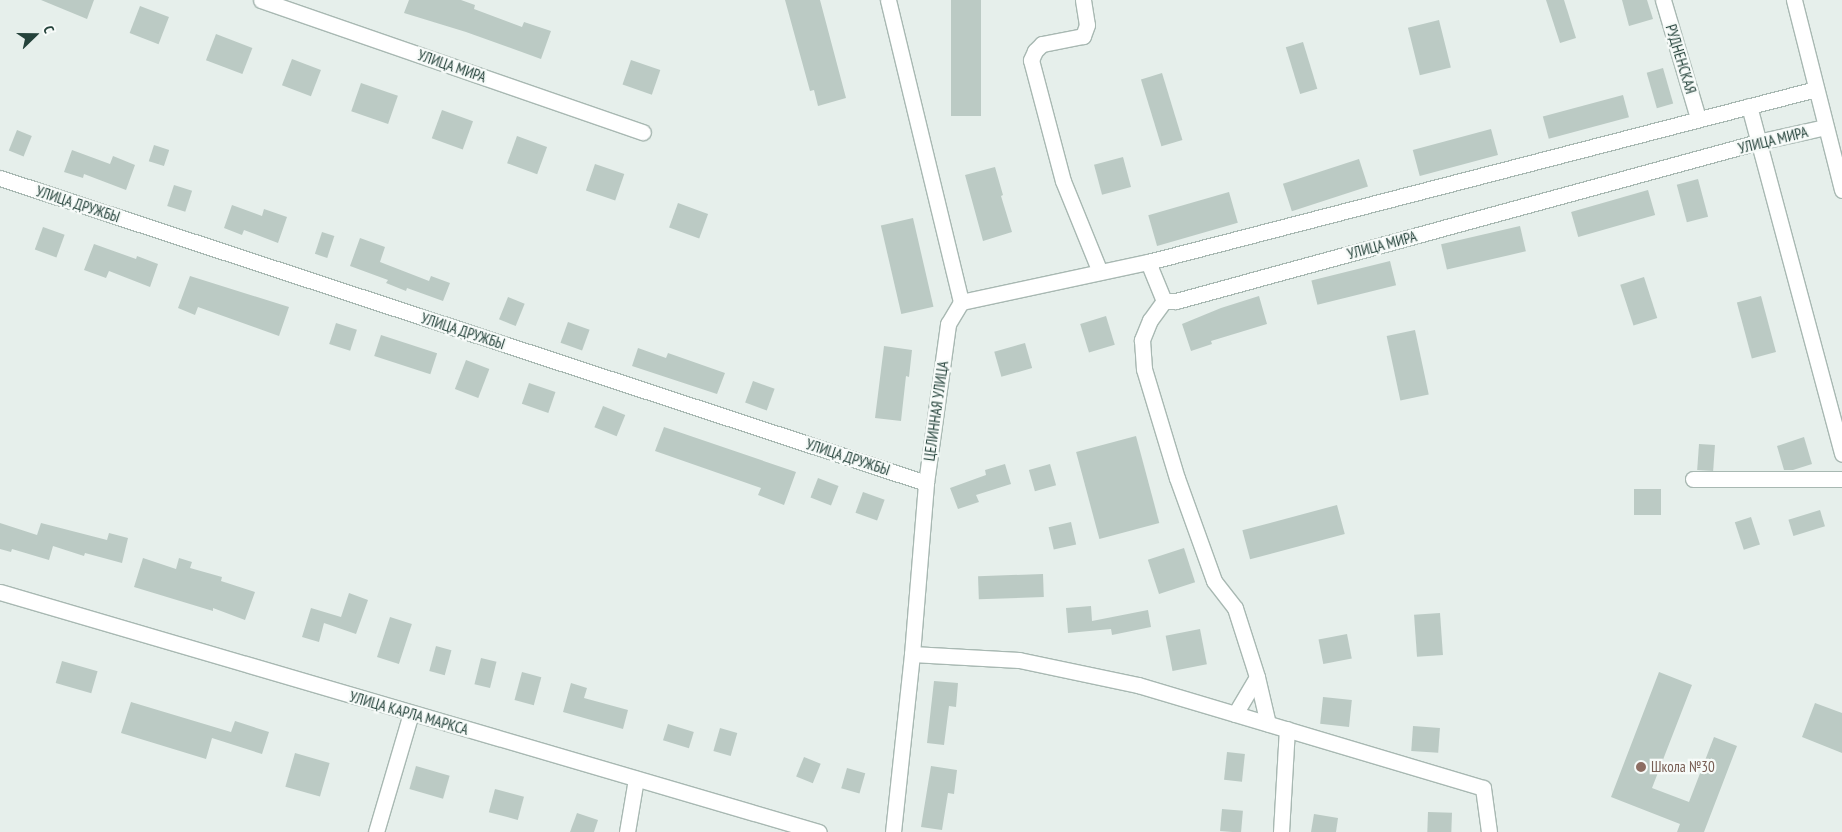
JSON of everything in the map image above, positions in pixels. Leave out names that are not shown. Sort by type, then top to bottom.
[{"type":"street","name":"УЛИЦА МИРА","points":[[260,0],[644,132]]},
{"type":"street","points":[[888,0],[961,302],[1148,262],[1698,118],[1816,89]]},
{"type":"street","points":[[1083,0],[1086,24],[1083,36],[1042,44],[1035,51],[1031,60],[1063,181],[1100,272]]},
{"type":"street","name":"РУДНЕНСКАЯ","points":[[1663,0],[1698,118]]},
{"type":"street","points":[[1794,0],[1825,127],[1838,156],[1842,190]]},
{"type":"street","points":[[1749,106],[1842,454]]},
{"type":"street","name":"УЛИЦА МИРА","points":[[1164,301],[1176,301],[1758,142],[1825,127]]},
{"type":"street","name":"УЛИЦА ДРУЖБЫ","points":[[0,178],[926,483]]},
{"type":"street","points":[[1148,262],[1164,301],[1150,320],[1142,340],[1144,369],[1177,478],[1214,582],[1236,608],[1257,677],[1268,724]]},
{"type":"street","name":"ЦЕЛИННАЯ УЛИЦА","points":[[893,832],[912,654],[926,483],[948,324],[961,302]]},
{"type":"street","points":[[1693,479],[1842,479]]},
{"type":"street","name":"УЛИЦА КАРЛА МАРКСА","points":[[0,592],[819,832]]},
{"type":"street","points":[[912,654],[1018,660],[1138,685],[1482,788],[1489,832]]},
{"type":"street","points":[[1235,714],[1257,677]]},
{"type":"street","points":[[376,832],[411,713]]},
{"type":"street","points":[[1281,832],[1287,729]]},
{"type":"street","points":[[627,832],[636,779]]},
{"type":"building","points":[[41,0],[94,0],[87,19]]},
{"type":"building","points":[[409,0],[461,0],[475,5],[474,9],[522,27],[524,22],[551,31],[541,59],[466,32],[404,13]]},
{"type":"building","points":[[785,0],[820,0],[846,98],[818,106],[814,90],[810,91]]},
{"type":"building","points":[[951,0],[981,0],[981,116],[951,116]]},
{"type":"building","points":[[1546,0],[1564,0],[1576,38],[1560,43]]},
{"type":"building","points":[[1622,0],[1647,0],[1653,19],[1629,26]]},
{"type":"building","points":[[140,6],[169,17],[159,44],[130,33]]},
{"type":"building","points":[[1439,20],[1451,68],[1420,75],[1408,28]]},
{"type":"building","points":[[216,34],[252,48],[242,74],[206,60]]},
{"type":"building","points":[[1303,42],[1317,89],[1300,94],[1286,47]]},
{"type":"building","points":[[292,59],[321,70],[311,96],[282,85]]},
{"type":"building","points":[[631,60],[660,70],[652,95],[623,85]]},
{"type":"building","points":[[1663,68],[1673,104],[1657,108],[1647,73]]},
{"type":"building","points":[[1162,73],[1182,140],[1161,146],[1141,79]]},
{"type":"building","points":[[361,83],[398,96],[388,124],[351,111]]},
{"type":"building","points":[[1623,95],[1629,117],[1549,139],[1543,116]]},
{"type":"building","points":[[442,110],[473,121],[463,149],[432,138]]},
{"type":"building","points":[[1491,129],[1498,155],[1420,176],[1413,150]]},
{"type":"building","points":[[17,130],[32,136],[24,156],[9,150]]},
{"type":"building","points":[[517,136],[547,147],[537,174],[507,163]]},
{"type":"building","points":[[154,145],[169,150],[164,166],[149,161]]},
{"type":"building","points":[[72,150],[110,164],[113,156],[135,165],[126,190],[84,174],[83,178],[64,172]]},
{"type":"building","points":[[1123,157],[1131,187],[1102,195],[1094,165]]},
{"type":"building","points":[[1359,159],[1368,187],[1292,211],[1283,184]]},
{"type":"building","points":[[595,164],[624,174],[615,201],[586,190]]},
{"type":"building","points":[[995,167],[1003,195],[1001,196],[1012,232],[983,241],[965,175]]},
{"type":"building","points":[[1698,179],[1708,217],[1687,222],[1677,185]]},
{"type":"building","points":[[174,185],[192,191],[185,212],[167,206]]},
{"type":"building","points":[[1648,190],[1655,215],[1578,237],[1571,212]]},
{"type":"building","points":[[1229,192],[1238,223],[1157,246],[1148,215]]},
{"type":"building","points":[[678,203],[708,214],[699,238],[669,227]]},
{"type":"building","points":[[232,205],[262,216],[264,209],[287,217],[278,243],[244,230],[242,235],[224,228]]},
{"type":"building","points":[[913,218],[933,307],[901,314],[881,225]]},
{"type":"building","points":[[1520,226],[1526,251],[1447,270],[1441,244]]},
{"type":"building","points":[[43,227],[65,235],[56,257],[35,250]]},
{"type":"building","points":[[322,232],[334,236],[327,258],[315,254]]},
{"type":"building","points":[[360,238],[385,247],[380,262],[429,281],[431,276],[450,283],[443,301],[407,288],[406,291],[386,283],[388,280],[350,266]]},
{"type":"building","points":[[94,244],[136,259],[137,256],[158,264],[150,287],[109,271],[106,278],[84,270]]},
{"type":"building","points":[[1390,261],[1396,285],[1317,305],[1311,281]]},
{"type":"building","points":[[190,276],[289,307],[279,336],[198,307],[195,315],[178,308]]},
{"type":"building","points":[[1644,277],[1657,318],[1634,326],[1620,285]]},
{"type":"building","points":[[1259,296],[1267,324],[1211,341],[1212,344],[1191,351],[1182,324],[1221,308]]},
{"type":"building","points":[[1761,296],[1776,352],[1752,358],[1737,302]]},
{"type":"building","points":[[508,297],[525,304],[516,326],[499,319]]},
{"type":"building","points":[[1106,316],[1115,345],[1089,353],[1080,324]]},
{"type":"building","points":[[568,322],[590,330],[582,351],[560,343]]},
{"type":"building","points":[[336,323],[357,330],[350,351],[329,344]]},
{"type":"building","points":[[1415,330],[1429,395],[1400,401],[1387,336]]},
{"type":"building","points":[[381,335],[437,353],[430,374],[374,356]]},
{"type":"building","points":[[1025,343],[1032,368],[1001,377],[994,352]]},
{"type":"building","points":[[884,346],[912,350],[909,377],[906,376],[901,421],[875,418]]},
{"type":"building","points":[[638,348],[666,358],[668,353],[725,373],[717,394],[632,366]]},
{"type":"building","points":[[466,360],[489,369],[478,398],[455,389]]},
{"type":"building","points":[[753,381],[775,389],[767,410],[745,403]]},
{"type":"building","points":[[529,383],[555,392],[548,413],[522,404]]},
{"type":"building","points":[[603,406],[625,415],[617,436],[594,427]]},
{"type":"building","points":[[664,427],[796,472],[784,505],[758,495],[761,488],[655,451]]},
{"type":"building","points":[[1136,436],[1159,523],[1099,539],[1076,452]]},
{"type":"building","points":[[1804,437],[1812,464],[1793,470],[1784,470],[1777,446]]},
{"type":"building","points":[[1699,444],[1715,445],[1713,471],[1697,470]]},
{"type":"building","points":[[1005,464],[1011,484],[976,495],[979,502],[958,509],[950,488],[986,475],[985,470]]},
{"type":"building","points":[[1050,464],[1056,485],[1035,491],[1029,470]]},
{"type":"building","points":[[818,478],[839,486],[831,505],[810,498]]},
{"type":"building","points":[[1634,489],[1661,489],[1661,515],[1634,515]]},
{"type":"building","points":[[863,492],[885,500],[877,521],[855,513]]},
{"type":"building","points":[[1337,505],[1345,534],[1250,559],[1242,530]]},
{"type":"building","points":[[1820,510],[1825,526],[1793,536],[1788,520]]},
{"type":"building","points":[[1751,517],[1760,545],[1744,550],[1735,522]]},
{"type":"building","points":[[1071,522],[1076,544],[1054,550],[1049,527]]},
{"type":"building","points":[[0,523],[37,535],[41,523],[107,540],[109,533],[128,538],[122,563],[85,553],[84,556],[53,546],[49,560],[12,549],[11,552],[0,549]]},
{"type":"building","points":[[1184,548],[1195,582],[1159,594],[1148,560]]},
{"type":"building","points":[[143,558],[176,569],[179,558],[192,562],[190,568],[222,577],[221,581],[255,592],[245,620],[213,608],[213,611],[134,587]]},
{"type":"building","points":[[1043,574],[1044,597],[979,599],[978,576]]},
{"type":"building","points":[[349,593],[368,600],[356,634],[324,623],[319,642],[302,637],[311,608],[341,617]]},
{"type":"building","points":[[1091,606],[1092,621],[1148,610],[1151,627],[1112,635],[1111,629],[1068,633],[1066,608]]},
{"type":"building","points":[[1440,613],[1443,655],[1417,657],[1414,615]]},
{"type":"building","points":[[390,617],[412,624],[399,664],[377,657]]},
{"type":"building","points":[[1200,629],[1207,664],[1173,671],[1166,636]]},
{"type":"building","points":[[1347,634],[1352,659],[1323,664],[1319,640]]},
{"type":"building","points":[[436,646],[451,650],[445,675],[429,671]]},
{"type":"building","points":[[481,658],[497,662],[490,688],[474,684]]},
{"type":"building","points":[[62,661],[98,671],[91,693],[56,683]]},
{"type":"building","points":[[522,672],[541,677],[534,705],[514,700]]},
{"type":"building","name":"Школа №30","points":[[1659,672],[1692,685],[1652,788],[1689,802],[1714,737],[1737,746],[1704,832],[1677,832],[1680,824],[1611,797]]},
{"type":"building","points":[[934,681],[958,683],[956,707],[949,706],[944,745],[927,743]]},
{"type":"building","points":[[571,683],[587,688],[584,698],[628,710],[623,729],[563,712]]},
{"type":"building","points":[[1323,697],[1352,700],[1349,727],[1320,724]]},
{"type":"building","points":[[131,702],[231,732],[235,721],[269,732],[262,754],[212,738],[206,759],[121,733]]},
{"type":"building","points":[[1815,703],[1842,713],[1842,753],[1802,737]]},
{"type":"building","points":[[668,724],[694,732],[689,748],[663,740]]},
{"type":"building","points":[[1413,726],[1440,728],[1438,753],[1411,751]]},
{"type":"building","points":[[720,728],[737,733],[731,756],[713,751]]},
{"type":"building","points":[[1227,752],[1245,754],[1242,782],[1224,780]]},
{"type":"building","points":[[295,753],[330,763],[320,797],[285,787]]},
{"type":"building","points":[[804,757],[821,764],[813,783],[796,776]]},
{"type":"building","points":[[416,766],[450,776],[443,799],[409,789]]},
{"type":"building","points":[[931,766],[957,770],[954,794],[948,793],[942,830],[921,827]]},
{"type":"building","points":[[847,768],[865,773],[859,793],[841,788]]},
{"type":"building","points":[[495,789],[524,797],[518,820],[489,812]]},
{"type":"building","points":[[1222,809],[1243,811],[1241,832],[1220,831]]},
{"type":"building","points":[[1428,812],[1452,813],[1451,832],[1427,832]]},
{"type":"building","points":[[577,813],[598,820],[594,832],[570,832]]},
{"type":"building","points":[[1314,814],[1338,818],[1336,832],[1311,832]]},
{"type":"place","name":"Школа №30","points":[[1641,767]]}]
